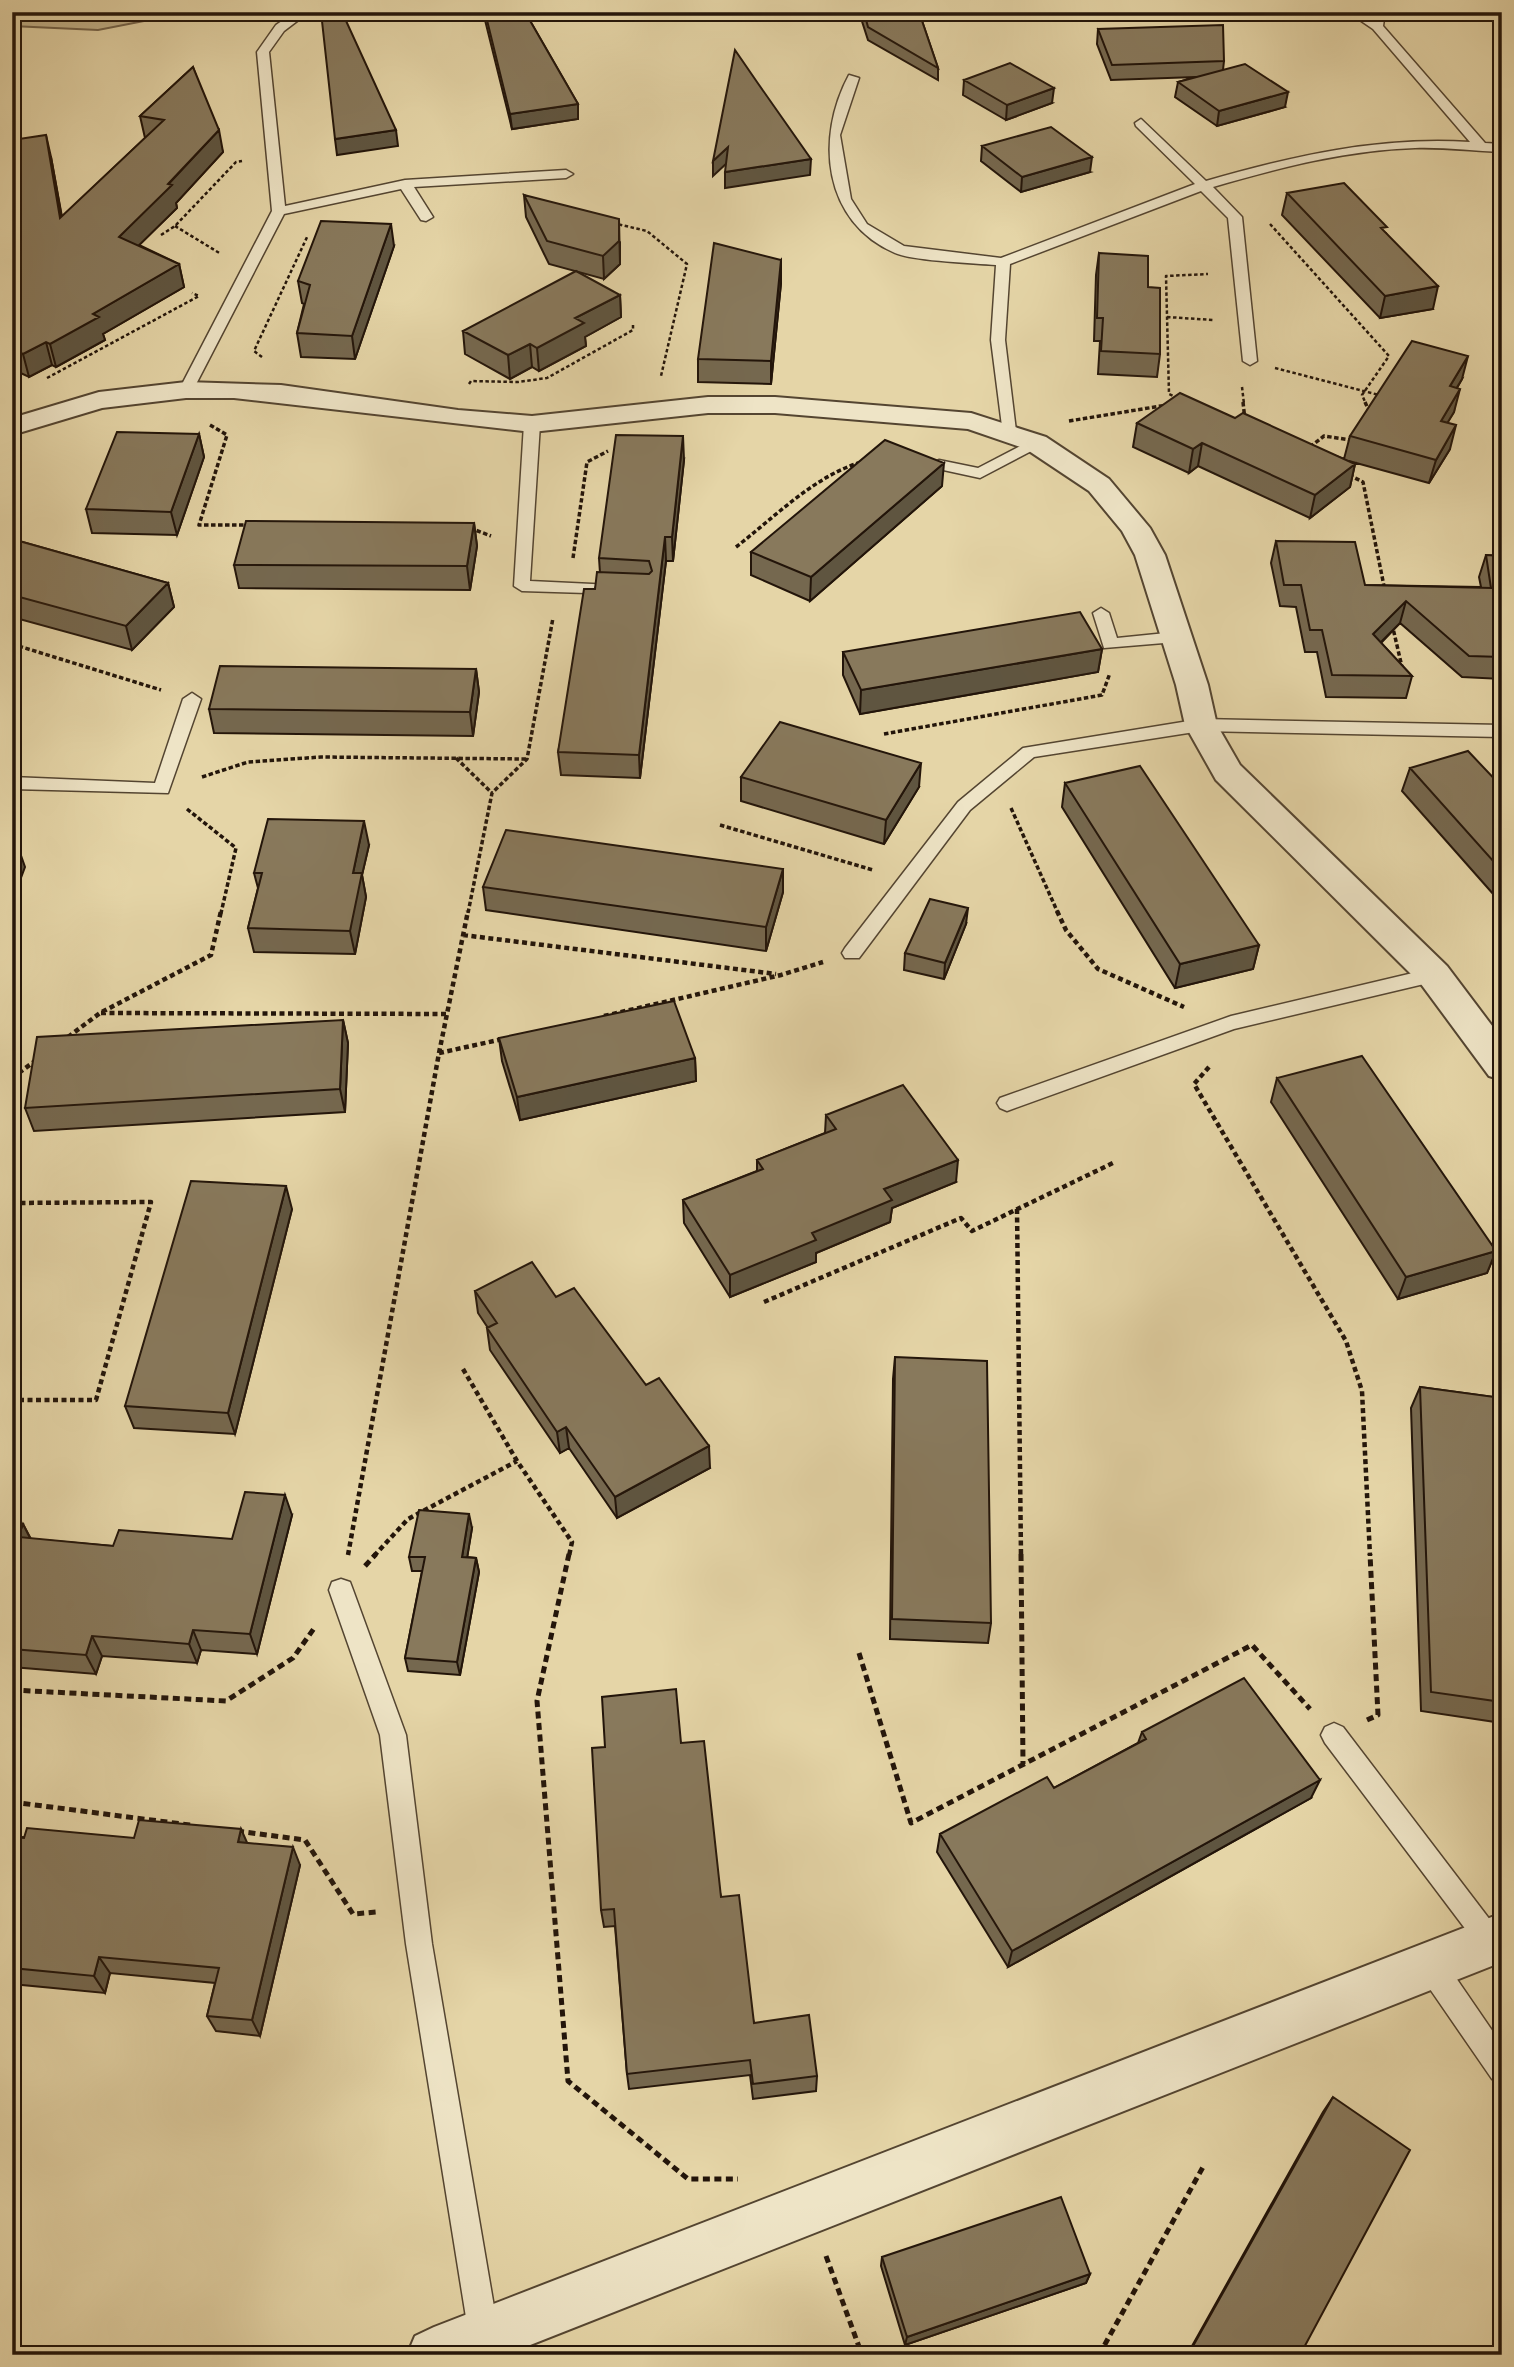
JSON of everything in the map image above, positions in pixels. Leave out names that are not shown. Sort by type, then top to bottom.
[{"type":"street","points":[[13,426],[99,400],[186,390],[281,393],[458,418],[532,424],[708,405],[775,405],[971,421],[1008,431],[1036,443],[1099,485],[1119,505],[1150,555],[1192,685],[1201,725],[1213,750],[1251,797],[1434,975],[1502,1066]]},
{"type":"street","points":[[434,2355],[1497,1940]]},
{"type":"lane","points":[[186,390],[279,211],[262,52],[280,28],[303,12]]},
{"type":"lane","points":[[1354,12],[1378,19],[1481,148]]},
{"type":"lane","points":[[853,78],[834,135],[844,198],[862,227],[900,250],[1003,262],[1110,217],[1202,185],[1310,158],[1402,145],[1502,148]]},
{"type":"lane","points":[[1141,123],[1235,217],[1250,361]]},
{"type":"lane","points":[[279,211],[405,184],[566,174]]},
{"type":"lane","points":[[405,184],[426,217]]},
{"type":"lane","points":[[1003,262],[999,340],[1008,431]]},
{"type":"lane","points":[[532,424],[522,586],[631,591]]},
{"type":"lane","points":[[939,465],[980,473],[1036,443]]},
{"type":"lane","points":[[1101,613],[1110,644],[1177,637]]},
{"type":"lane","points":[[12,783],[162,789],[192,699]]},
{"type":"lane","points":[[852,953],[964,806],[1029,752],[1201,725],[1502,731]]},
{"type":"lane","points":[[1007,1104],[1231,1023],[1434,975]]},
{"type":"lane","points":[[341,1590],[393,1735],[415,1909],[484,2336]]},
{"type":"lane","points":[[1334,1735],[1497,1940]]},
{"type":"lane","points":[[1431,1966],[1502,2069]]},
{"type":"path","points":[[161,235],[175,226],[236,162],[273,158]]},
{"type":"path","points":[[1235,217],[1265,218],[1389,356],[1362,395],[1370,410],[1363,421]]},
{"type":"path","points":[[608,222],[647,231],[687,264],[653,411]]},
{"type":"path","points":[[175,226],[249,271]]},
{"type":"path","points":[[281,393],[284,370],[254,351],[310,230]]},
{"type":"path","points":[[1008,431],[1185,402],[1169,394],[1166,276],[1194,273],[1241,276]]},
{"type":"path","points":[[38,383],[199,296],[192,293]]},
{"type":"path","points":[[1167,317],[1245,321]]},
{"type":"path","points":[[458,418],[471,381],[518,382],[547,378],[633,330],[633,323]]},
{"type":"path","points":[[1246,429],[1240,361],[1250,361],[1379,395]]},
{"type":"path","points":[[206,423],[227,435],[199,525],[252,525]]},
{"type":"path","points":[[1301,454],[1324,436],[1350,442],[1357,431]]},
{"type":"path","points":[[12,1690],[226,1701],[293,1658],[341,1590],[439,1054],[492,793],[527,759],[554,613],[569,589],[587,462],[614,448]]},
{"type":"path","points":[[736,547],[833,475],[857,461],[910,457],[939,465]]},
{"type":"path","points":[[1339,471],[1363,482],[1387,602]]},
{"type":"path","points":[[467,527],[525,549]]},
{"type":"path","points":[[1390,615],[1416,730]]},
{"type":"path","points":[[12,644],[192,699]]},
{"type":"path","points":[[884,734],[1102,695],[1110,674],[1110,644]]},
{"type":"path","points":[[162,789],[248,762],[321,757],[527,759]]},
{"type":"path","points":[[456,758],[492,793]]},
{"type":"path","points":[[859,1653],[911,1823],[1252,1646],[1334,1735],[1378,1715],[1362,1391],[1346,1341],[1194,1084],[1221,1054],[1192,1011],[1098,969],[1066,930],[998,778]]},
{"type":"path","points":[[67,1038],[100,1013],[211,955],[236,848],[162,789]]},
{"type":"path","points":[[720,825],[907,881]]},
{"type":"path","points":[[463,935],[781,975]]},
{"type":"path","points":[[597,1017],[781,975],[852,953]]},
{"type":"path","points":[[100,1013],[447,1014]]},
{"type":"path","points":[[439,1054],[505,1038]]},
{"type":"path","points":[[12,1078],[45,1054]]},
{"type":"path","points":[[12,1158],[15,1203],[12,1220]]},
{"type":"path","points":[[764,1302],[961,1218],[972,1231],[1115,1162]]},
{"type":"path","points":[[12,1400],[96,1400],[151,1202],[15,1203]]},
{"type":"path","points":[[1017,1209],[1023,1764]]},
{"type":"path","points":[[463,1369],[517,1461],[572,1542],[537,1701],[568,2081],[688,2179],[746,2179]]},
{"type":"path","points":[[374,1558],[408,1519],[517,1461]]},
{"type":"path","points":[[12,1801],[198,1826]]},
{"type":"path","points":[[225,1829],[304,1840],[353,1914],[415,1909]]},
{"type":"path","points":[[1100,2355],[1203,2167]]},
{"type":"path","points":[[809,2209],[862,2355]]},
{"type":"shaded area","points":[[12,12],[190,12],[98,30],[12,26]]},
{"type":"building","points":[[321,12],[342,12],[396,130],[335,139]]},
{"type":"building","points":[[485,12],[525,12],[578,104],[510,114]]},
{"type":"building","points":[[864,12],[919,12],[938,68],[868,27]]},
{"type":"building","points":[[1223,25],[1224,61],[1112,65],[1098,29]]},
{"type":"building","points":[[1497,30],[1502,30],[1502,49]]},
{"type":"building","points":[[735,50],[811,159],[725,172],[728,147],[713,161]]},
{"type":"building","points":[[1010,63],[1054,88],[1007,105],[964,80]]},
{"type":"building","points":[[1245,64],[1288,92],[1219,111],[1178,82]]},
{"type":"building","points":[[193,67],[219,130],[168,184],[172,185],[119,237],[179,264],[93,314],[99,317],[50,344],[46,342],[23,354],[12,349],[12,140],[46,135],[60,218],[164,120],[140,116]]},
{"type":"building","points":[[1051,127],[1092,157],[1022,177],[982,146]]},
{"type":"building","points":[[1344,183],[1387,227],[1381,228],[1438,286],[1385,296],[1287,193]]},
{"type":"building","points":[[524,195],[619,219],[619,241],[603,256],[547,241]]},
{"type":"building","points":[[321,221],[391,224],[352,336],[297,333],[310,285],[298,281]]},
{"type":"building","points":[[714,243],[781,260],[771,361],[698,359]]},
{"type":"building","points":[[1099,253],[1148,256],[1148,287],[1160,288],[1160,354],[1101,351],[1103,318],[1097,318]]},
{"type":"building","points":[[576,271],[620,295],[575,318],[584,323],[537,348],[530,344],[508,355],[463,331]]},
{"type":"building","points":[[1412,341],[1468,356],[1450,386],[1460,389],[1441,421],[1456,425],[1436,460],[1350,436]]},
{"type":"building","points":[[1180,393],[1235,418],[1243,413],[1355,464],[1315,495],[1202,443],[1193,449],[1137,423]]},
{"type":"building","points":[[117,432],[199,434],[171,512],[86,509]]},
{"type":"building","points":[[616,435],[683,436],[672,537],[665,537],[639,755],[558,752],[584,589],[595,589],[597,572],[649,574],[652,571],[649,561],[599,558]]},
{"type":"building","points":[[885,440],[944,463],[811,577],[751,552]]},
{"type":"building","points":[[246,521],[474,523],[467,566],[234,565]]},
{"type":"building","points":[[12,539],[168,583],[126,626],[12,595]]},
{"type":"building","points":[[1276,541],[1355,542],[1365,585],[1491,588],[1486,555],[1502,556],[1502,657],[1469,656],[1406,601],[1373,634],[1412,676],[1332,675],[1322,630],[1310,630],[1301,585],[1284,585]]},
{"type":"building","points":[[1080,612],[1102,649],[861,690],[843,652]]},
{"type":"building","points":[[220,666],[476,669],[470,712],[209,709]]},
{"type":"building","points":[[780,722],[921,763],[886,820],[741,777]]},
{"type":"building","points":[[1468,751],[1502,787],[1502,871],[1410,768]]},
{"type":"building","points":[[1140,766],[1259,945],[1180,964],[1065,783]]},
{"type":"building","points":[[268,819],[364,821],[353,873],[362,873],[350,931],[248,928],[262,873],[254,873]]},
{"type":"building","points":[[506,830],[783,869],[766,927],[483,887]]},
{"type":"building","points":[[12,843],[17,843],[12,856]]},
{"type":"building","points":[[930,899],[968,908],[945,963],[905,953]]},
{"type":"building","points":[[674,1001],[695,1058],[517,1097],[499,1038]]},
{"type":"building","points":[[343,1020],[340,1089],[25,1108],[37,1037]]},
{"type":"building","points":[[1362,1056],[1496,1251],[1406,1277],[1277,1078]]},
{"type":"building","points":[[903,1085],[958,1160],[884,1189],[892,1200],[812,1233],[816,1240],[730,1275],[683,1200],[763,1169],[757,1160],[836,1129],[826,1115]]},
{"type":"building","points":[[191,1181],[286,1186],[228,1413],[125,1406]]},
{"type":"building","points":[[532,1262],[556,1297],[574,1288],[646,1385],[659,1378],[709,1446],[615,1497],[566,1427],[557,1432],[487,1328],[497,1323],[475,1291]]},
{"type":"building","points":[[895,1357],[987,1361],[991,1623],[892,1619]]},
{"type":"building","points":[[1420,1387],[1502,1398],[1502,1702],[1431,1692]]},
{"type":"building","points":[[245,1492],[285,1495],[250,1634],[193,1630],[189,1644],[92,1636],[86,1655],[12,1649],[12,1523],[23,1524],[18,1537],[113,1546],[119,1530],[232,1539]]},
{"type":"building","points":[[419,1510],[469,1514],[462,1557],[476,1558],[457,1662],[405,1658],[425,1557],[409,1557]]},
{"type":"building","points":[[1244,1678],[1320,1780],[1012,1951],[940,1834],[1047,1777],[1054,1788],[1146,1739],[1142,1732]]},
{"type":"building","points":[[676,1689],[681,1743],[704,1741],[721,1897],[739,1895],[754,2023],[809,2015],[817,2076],[753,2084],[750,2060],[627,2074],[614,1909],[601,1910],[592,1748],[605,1747],[602,1697]]},
{"type":"building","points":[[139,1820],[241,1829],[238,1842],[293,1847],[252,2020],[207,2016],[219,1968],[99,1957],[94,1976],[12,1968],[12,1837],[24,1838],[27,1828],[134,1838]]},
{"type":"building","points":[[1333,2097],[1410,2150],[1300,2355],[1188,2355]]},
{"type":"building","points":[[1061,2197],[1090,2274],[907,2337],[882,2257]]}]
